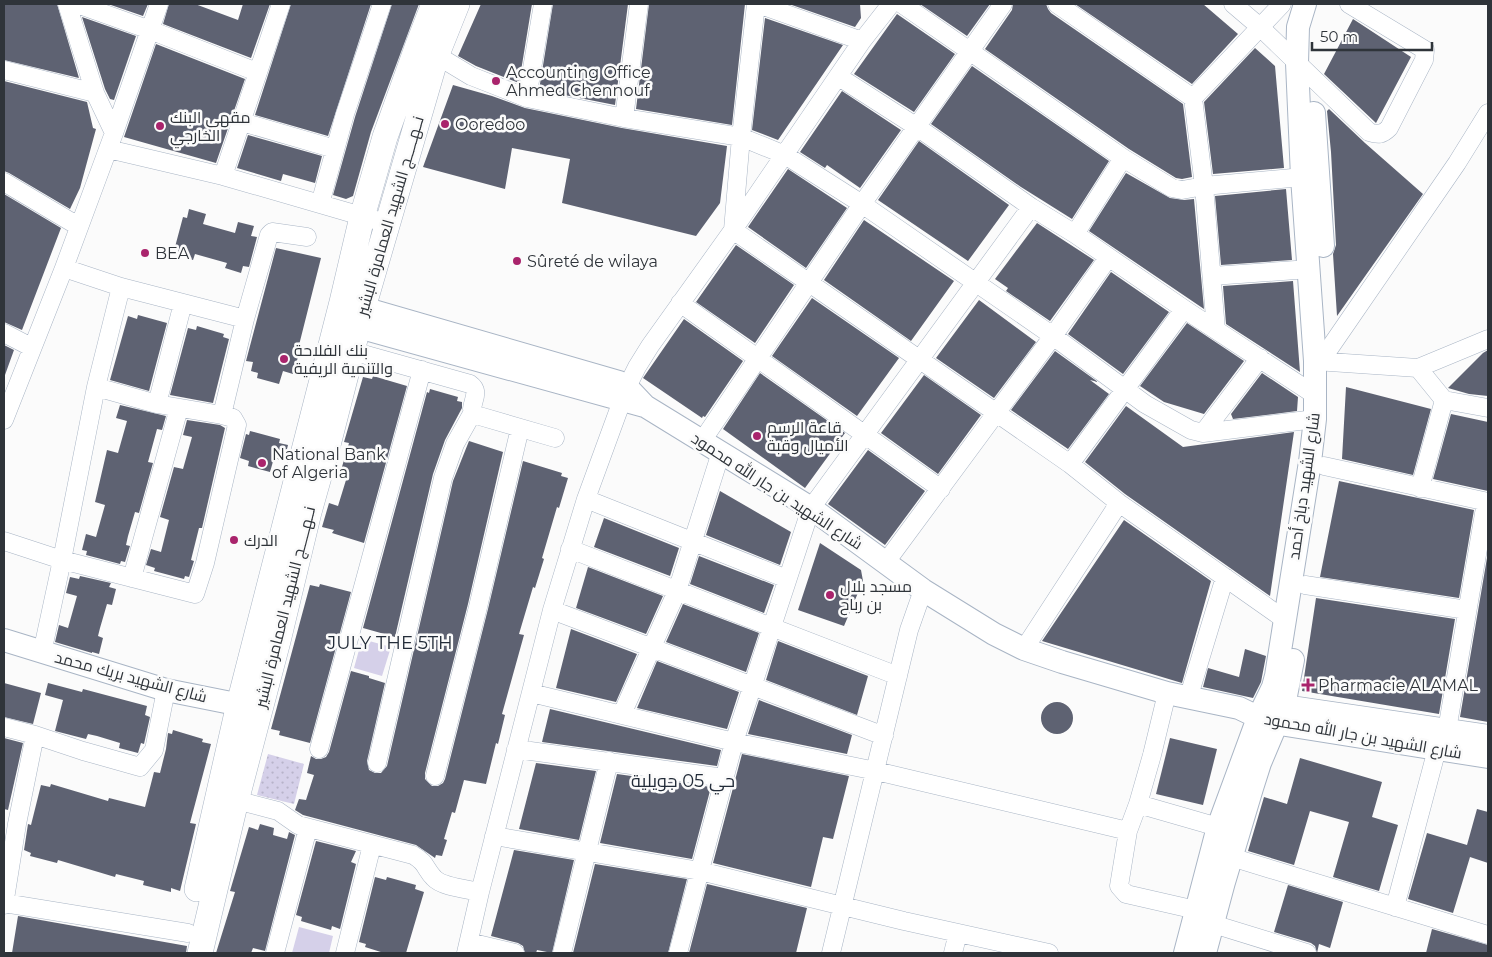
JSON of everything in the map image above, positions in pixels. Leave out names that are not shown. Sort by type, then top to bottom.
[{"type":"main road","name":"نــهـــــج الشهيد العمامرة البشير","points":[[190,947],[236,800],[249,707],[309,512],[352,351],[350,315],[389,224],[427,49],[434,4]]},
{"type":"main road","name":"نــهـــــج الشهيد العمامرة البشير","points":[[190,947],[249,707],[350,315],[362,217],[385,136],[427,49],[457,4]]},
{"type":"street","points":[[67,4],[111,141]]},
{"type":"street","points":[[78,4],[257,72]]},
{"type":"street","points":[[4,420],[31,347],[64,268],[159,4]]},
{"type":"street","points":[[223,176],[281,4]]},
{"type":"street","points":[[320,204],[335,149],[382,4]]},
{"type":"street","points":[[527,98],[543,4]]},
{"type":"street","points":[[624,118],[639,4]]},
{"type":"street","points":[[733,230],[741,137],[757,4],[862,41]]},
{"type":"street","points":[[515,953],[467,948],[552,610],[586,499],[624,393],[646,353],[680,303],[733,230],[862,41],[891,4]]},
{"type":"street","points":[[902,4],[971,50],[1123,158],[1172,188],[1182,190],[1204,186],[1311,177]]},
{"type":"street","points":[[702,441],[862,204],[1003,4]]},
{"type":"street","points":[[1057,4],[1192,98],[1204,186],[1216,330]]},
{"type":"street","points":[[1233,4],[1260,27],[1369,132],[1378,135],[1384,133],[1389,128],[1424,60],[1425,50],[1349,4]]},
{"type":"street","points":[[1192,98],[1282,4]]},
{"type":"street","name":"شارع الشهيد دباخ أحمد","points":[[1221,854],[1218,827],[1265,712],[1305,585],[1324,466],[1329,412],[1304,70],[1298,27],[1306,4]]},
{"type":"street","name":"شارع الشهيد دباخ أحمد","points":[[1304,70],[1311,36],[1321,4]]},
{"type":"street","points":[[427,49],[471,76],[527,98],[624,118],[741,137],[785,155],[862,204],[1053,336],[1145,404],[1191,430],[1203,434],[1315,419]]},
{"type":"street","points":[[4,70],[95,93]]},
{"type":"street","points":[[838,77],[916,127],[1031,207],[1075,234],[1184,309],[1315,395]]},
{"type":"street","points":[[1488,113],[1457,163],[1325,357],[1418,368],[1488,339]]},
{"type":"street","points":[[242,122],[335,149]]},
{"type":"street","points":[[111,141],[389,224]]},
{"type":"street","points":[[1075,234],[1123,158]]},
{"type":"street","name":"شارع الشهيد دباخ أحمد","points":[[1185,953],[1204,917],[1221,854],[1258,772],[1265,712],[1276,676],[1310,462],[1315,419],[1315,395],[1325,357],[1310,269],[1311,177]]},
{"type":"street","points":[[4,182],[78,226]]},
{"type":"street","points":[[678,953],[734,742],[811,508],[1031,207]]},
{"type":"street","points":[[733,230],[1070,464],[1120,503],[1284,619]]},
{"type":"street","points":[[222,415],[245,319],[270,232],[307,237]]},
{"type":"street","points":[[886,562],[997,413],[1108,258]]},
{"type":"street","points":[[64,268],[121,287],[245,319]]},
{"type":"street","points":[[1212,276],[1310,269]]},
{"type":"street","points":[[42,652],[96,387],[121,287]]},
{"type":"street","points":[[157,404],[183,302]]},
{"type":"street","points":[[680,303],[940,489]]},
{"type":"street","points":[[1070,464],[1184,309]]},
{"type":"street","points":[[350,315],[624,393]]},
{"type":"street","points":[[4,333],[31,347]]},
{"type":"street","points":[[352,351],[466,382],[473,386],[476,394],[472,406],[473,412],[456,444],[443,478],[376,763]]},
{"type":"street","points":[[1203,434],[1260,358]]},
{"type":"street","points":[[1418,368],[1444,400],[1488,408]]},
{"type":"street","points":[[319,749],[422,370]]},
{"type":"street","points":[[4,541],[62,560],[195,594],[205,563],[237,425],[233,418],[222,415],[157,404],[96,387]]},
{"type":"street","name":"شارع الشهيد بن جار الله محمود","points":[[624,393],[811,508],[963,616],[1024,649],[1188,699],[1442,739],[1488,736]]},
{"type":"street","points":[[1420,488],[1444,400]]},
{"type":"street","points":[[132,578],[179,408]]},
{"type":"street","points":[[473,412],[479,416],[554,438]]},
{"type":"street","points":[[435,776],[520,428]]},
{"type":"street","points":[[622,714],[677,591],[721,452]]},
{"type":"street","points":[[1324,466],[1487,502],[1442,739],[1395,907]]},
{"type":"street","points":[[586,499],[787,579]]},
{"type":"street","points":[[1024,649],[1120,503]]},
{"type":"street","points":[[570,549],[898,676]]},
{"type":"street","points":[[1188,699],[1226,577]]},
{"type":"street","points":[[1305,585],[1468,610]]},
{"type":"street","points":[[831,953],[909,630],[924,590]]},
{"type":"street","points":[[552,610],[884,736]]},
{"type":"street","name":"شارع الشهيد بريك محمد","points":[[4,640],[166,690],[249,707]]},
{"type":"street","points":[[4,727],[140,767],[154,750],[166,690]]},
{"type":"street","points":[[531,693],[734,742],[876,772],[1128,831]]},
{"type":"street","points":[[1167,693],[1152,755],[1128,831],[1119,886],[1126,894],[1204,917],[1307,953]]},
{"type":"street","points":[[35,735],[10,823],[4,904],[190,947]]},
{"type":"street","name":"شارع الشهيد بن جار الله محمود","points":[[1442,739],[1488,757]]},
{"type":"street","points":[[516,749],[724,778]]},
{"type":"street","points":[[562,953],[609,761]]},
{"type":"street","points":[[236,800],[278,812],[295,824],[417,858],[424,863],[433,878],[438,882],[480,892]]},
{"type":"street","points":[[1138,804],[1218,827]]},
{"type":"street","points":[[275,953],[308,828]]},
{"type":"street","points":[[494,836],[700,871],[1049,953]]},
{"type":"street","points":[[345,953],[372,845]]},
{"type":"street","points":[[1221,854],[1488,935]]},
{"type":"street","name":"شارع الشهيد دباخ أحمد","points":[[1204,917],[1205,953]]},
{"type":"street","points":[[953,953],[958,933]]},
{"type":"shaded area","points":[[362,639],[391,647],[382,676],[354,668]]},
{"type":"shaded area","points":[[268,754],[304,764],[294,804],[257,795]]},
{"type":"shaded area","points":[[299,927],[333,936],[329,953],[292,953]]},
{"type":"building","points":[[4,4],[57,4],[79,78],[4,60]]},
{"type":"building","points":[[108,4],[148,4],[143,16]]},
{"type":"building","points":[[169,4],[195,4],[238,20],[243,4],[270,4],[251,58],[163,24]]},
{"type":"building","points":[[291,4],[371,4],[328,136],[255,115]]},
{"type":"building","points":[[392,4],[419,4],[371,132],[353,196],[346,199],[333,195],[355,117]]},
{"type":"building","points":[[481,4],[532,4],[519,83],[476,66],[458,56]]},
{"type":"building","points":[[553,4],[628,4],[615,105],[539,90]]},
{"type":"building","points":[[649,4],[745,4],[732,125],[636,109]]},
{"type":"building","points":[[789,4],[860,4],[861,18],[855,27]]},
{"type":"building","points":[[920,4],[990,4],[967,36]]},
{"type":"building","points":[[1013,4],[1046,4],[1051,13],[1183,104],[1192,177],[1176,178],[1129,149],[985,49],[1012,10]]},
{"type":"building","points":[[1075,4],[1203,4],[1238,34],[1192,84]]},
{"type":"building","points":[[897,14],[955,54],[914,112],[854,74]]},
{"type":"building","points":[[82,17],[136,36],[114,100],[110,99],[105,89]]},
{"type":"building","points":[[765,18],[843,45],[778,140],[752,130]]},
{"type":"building","points":[[1353,19],[1411,57],[1376,123],[1324,74]]},
{"type":"building","points":[[156,44],[245,79],[216,163],[124,137]]},
{"type":"building","points":[[1255,48],[1275,66],[1284,168],[1213,174],[1204,102]]},
{"type":"building","points":[[972,66],[1109,161],[1072,219],[1021,187],[931,124]]},
{"type":"building","points":[[4,81],[87,102],[93,128],[96,129],[80,188],[70,209],[4,171]]},
{"type":"building","points":[[453,85],[525,108],[622,128],[727,146],[720,203],[696,236],[562,203],[570,159],[512,148],[505,189],[423,167]]},
{"type":"building","points":[[842,91],[901,130],[860,188],[827,165],[825,168],[800,152]]},
{"type":"building","points":[[1329,109],[1423,194],[1337,316],[1333,254],[1336,245],[1327,111]]},
{"type":"building","points":[[248,135],[322,156],[315,183],[283,174],[281,181],[237,168]]},
{"type":"building","points":[[919,141],[1009,205],[968,261],[878,200]]},
{"type":"building","points":[[788,169],[847,208],[806,268],[748,227]]},
{"type":"building","points":[[1126,173],[1170,198],[1194,199],[1204,309],[1089,231]]},
{"type":"building","points":[[1286,189],[1292,260],[1221,265],[1215,196]]},
{"type":"building","points":[[4,194],[61,228],[22,330],[4,322]]},
{"type":"building","points":[[189,209],[206,214],[203,224],[235,233],[238,222],[254,226],[251,236],[257,237],[249,267],[243,266],[241,273],[225,268],[227,263],[195,254],[193,260],[177,255],[179,248],[175,247],[183,217],[187,218]]},
{"type":"building","points":[[864,220],[954,281],[911,341],[824,280]]},
{"type":"building","points":[[1037,223],[1094,260],[1050,321],[1006,291],[1008,288],[995,279]]},
{"type":"building","points":[[736,245],[794,285],[755,343],[696,302]]},
{"type":"building","points":[[276,248],[321,258],[293,374],[283,371],[279,384],[257,378],[258,373],[251,371],[253,362],[246,361]]},
{"type":"building","points":[[1111,272],[1169,312],[1123,374],[1068,334]]},
{"type":"building","points":[[1293,281],[1300,372],[1226,324],[1223,286]]},
{"type":"building","points":[[812,298],[899,358],[857,416],[772,356]]},
{"type":"building","points":[[979,300],[1036,342],[994,398],[936,358]]},
{"type":"building","points":[[138,315],[167,323],[149,391],[110,380],[128,316],[137,319]]},
{"type":"building","points":[[684,319],[743,361],[705,417],[703,416],[702,418],[643,378]]},
{"type":"building","points":[[1187,323],[1244,361],[1204,414],[1164,402],[1140,386]]},
{"type":"building","points":[[197,326],[224,334],[223,337],[229,339],[213,403],[170,395],[188,328],[196,330]]},
{"type":"building","points":[[4,345],[14,350],[5,375],[4,375]]},
{"type":"building","points":[[1488,350],[1488,396],[1469,394],[1448,388],[1483,353]]},
{"type":"building","points":[[1055,351],[1098,382],[1090,380],[1109,394],[1068,449],[1011,410]]},
{"type":"building","points":[[760,373],[845,433],[805,488],[723,429]]},
{"type":"building","points":[[1262,373],[1298,397],[1297,411],[1233,419],[1231,414]]},
{"type":"building","points":[[924,375],[981,415],[938,474],[881,433]]},
{"type":"building","points":[[373,376],[407,386],[364,543],[332,533],[334,530],[322,527],[329,503],[338,506],[346,480],[339,477],[349,443],[344,442],[363,377],[372,379]]},
{"type":"building","points":[[1346,387],[1431,409],[1413,475],[1342,459]]},
{"type":"building","points":[[430,389],[458,397],[457,401],[462,402],[462,408],[445,440],[433,474],[395,637],[363,628],[427,392],[429,393]]},
{"type":"building","points":[[120,405],[166,416],[162,430],[157,429],[148,462],[153,463],[139,513],[135,512],[128,536],[126,545],[130,546],[125,562],[121,561],[120,564],[86,555],[87,551],[82,550],[86,534],[96,537],[105,505],[95,502],[107,450],[118,453],[127,421],[116,418]]},
{"type":"building","points":[[1126,406],[1183,447],[1294,432],[1270,596],[1125,494],[1085,462]]},
{"type":"building","points":[[1451,414],[1488,422],[1488,491],[1433,479]]},
{"type":"building","points":[[187,420],[220,425],[225,428],[202,528],[199,528],[191,560],[194,561],[189,577],[185,576],[184,579],[154,571],[155,568],[146,565],[151,549],[161,552],[169,520],[160,517],[174,467],[183,469],[192,437],[183,435]]},
{"type":"building","points":[[250,431],[280,439],[279,443],[288,445],[284,461],[274,458],[270,472],[248,466],[249,461],[240,458],[246,434],[249,435]]},
{"type":"building","points":[[469,441],[503,452],[468,604],[425,773],[425,779],[432,786],[438,786],[445,779],[523,461],[562,473],[561,476],[568,478],[559,508],[557,507],[542,558],[544,559],[535,588],[533,587],[519,634],[524,635],[502,714],[505,715],[486,784],[464,780],[455,813],[452,812],[444,839],[447,840],[442,856],[436,855],[435,858],[416,845],[303,815],[295,810],[299,799],[306,800],[314,775],[307,773],[311,756],[321,759],[326,757],[329,752],[351,671],[385,683],[367,761],[369,770],[375,773],[381,773],[387,766],[453,481]]},
{"type":"building","points":[[868,450],[925,491],[885,545],[828,504]]},
{"type":"building","points":[[1339,481],[1474,510],[1459,598],[1320,577]]},
{"type":"building","points":[[720,491],[791,532],[780,565],[706,535]]},
{"type":"building","points":[[604,518],[679,548],[670,576],[594,547]]},
{"type":"building","points":[[1124,520],[1211,581],[1182,683],[1042,641]]},
{"type":"building","name":"مسجد بلال بن رباح","points":[[820,543],[861,570],[863,581],[844,626],[798,610]]},
{"type":"building","points":[[1488,552],[1488,722],[1460,717]]},
{"type":"building","points":[[699,556],[774,585],[764,613],[690,584]]},
{"type":"building","points":[[588,567],[663,596],[646,634],[576,608]]},
{"type":"building","points":[[80,576],[111,583],[109,587],[116,589],[112,605],[107,604],[100,628],[98,636],[103,638],[99,654],[55,642],[59,625],[68,628],[77,596],[66,593],[70,577],[79,579]]},
{"type":"building","points":[[320,584],[351,592],[310,743],[279,735],[280,731],[271,729],[310,585],[319,587]]},
{"type":"building","points":[[1316,598],[1455,619],[1439,714],[1302,691]]},
{"type":"building","points":[[683,604],[759,633],[746,672],[666,642]]},
{"type":"building","points":[[571,629],[637,654],[616,702],[556,688]]},
{"type":"building","points":[[778,641],[868,676],[857,715],[766,680]]},
{"type":"building","points":[[1245,649],[1266,656],[1261,682],[1253,698],[1203,687],[1208,668],[1239,677]]},
{"type":"building","points":[[657,661],[739,692],[727,729],[637,708]]},
{"type":"building","points":[[4,683],[41,693],[33,724],[4,717]]},
{"type":"building","points":[[48,683],[82,692],[83,689],[147,706],[145,715],[150,717],[144,744],[141,743],[138,753],[119,748],[120,743],[97,736],[88,734],[86,739],[55,731],[63,700],[45,695]]},
{"type":"building","points":[[759,700],[852,735],[847,754],[748,734]]},
{"type":"building","points":[[1057,702],[1069,706],[1073,718],[1069,730],[1057,734],[1045,730],[1041,718],[1045,706]]},
{"type":"building","points":[[550,709],[721,750],[717,766],[542,742]]},
{"type":"building","points":[[173,730],[203,739],[202,742],[211,744],[190,823],[196,824],[180,891],[171,888],[171,892],[143,885],[144,881],[116,874],[115,877],[58,860],[57,863],[30,856],[31,853],[24,850],[28,824],[31,825],[41,785],[50,787],[51,784],[108,801],[109,798],[145,807],[154,772],[160,773],[168,733],[172,734]]},
{"type":"building","points":[[4,738],[23,743],[8,810],[4,809]]},
{"type":"building","points":[[1170,738],[1217,749],[1203,805],[1156,794]]},
{"type":"building","points":[[742,754],[849,776],[833,839],[823,837],[811,887],[713,863]]},
{"type":"building","points":[[1300,758],[1382,782],[1372,817],[1398,825],[1379,891],[1333,877],[1349,822],[1310,811],[1294,865],[1248,851],[1264,797],[1287,804]]},
{"type":"building","points":[[536,763],[596,771],[579,840],[519,829]]},
{"type":"building","points":[[617,774],[711,787],[692,859],[600,843]]},
{"type":"building","points":[[1477,809],[1488,812],[1488,863],[1470,857],[1453,913],[1408,899],[1427,833],[1467,845]]},
{"type":"building","points":[[260,824],[274,828],[273,835],[287,839],[289,832],[295,835],[265,951],[253,948],[251,953],[216,953],[235,892],[230,891],[249,827],[258,830]]},
{"type":"building","points":[[316,841],[356,851],[351,862],[356,864],[340,929],[332,926],[331,930],[301,921],[302,917],[296,915]]},
{"type":"building","points":[[514,850],[574,860],[552,953],[537,950],[536,953],[525,953],[523,946],[518,943],[491,936]]},
{"type":"building","points":[[595,864],[687,879],[668,953],[573,953]]},
{"type":"building","points":[[375,877],[386,880],[387,877],[416,885],[415,889],[424,892],[406,953],[384,953],[365,947],[366,944],[359,942]]},
{"type":"building","points":[[707,884],[807,908],[796,953],[689,953]]},
{"type":"building","points":[[1288,885],[1343,902],[1330,948],[1319,944],[1317,953],[1315,946],[1311,943],[1274,932]]},
{"type":"building","points":[[18,916],[187,946],[186,953],[12,953]]},
{"type":"building","points":[[1432,929],[1488,945],[1488,953],[1426,953]]},
{"type":"place","name":"Accounting Office Ahmed Chennouf","points":[[496,81]]},
{"type":"place","name":"Ooredoo","points":[[445,124]]},
{"type":"place","name":"مقهى البنك الخارجي","points":[[160,126]]},
{"type":"place","name":"BEA","points":[[145,253]]},
{"type":"place","name":"Sûreté de wilaya","points":[[517,261]]},
{"type":"place","name":"بنك الفلاحة والتنمية الريفية","points":[[284,359]]},
{"type":"place","name":"قاعة الرسم الأميال وقبة","points":[[757,436]]},
{"type":"place","name":"National Bank of Algeria","points":[[262,463]]},
{"type":"place","name":"الدرك","points":[[234,540]]},
{"type":"place","name":"مسجد بلال بن رباح","points":[[830,595]]},
{"type":"place","name":"Pharmacie ALAMAL","points":[[1308,685]]},
{"type":"district","name":"JULY THE 5TH","points":[[390,643]]},
{"type":"district","name":"حي 05 جويلية","points":[[683,781]]}]
